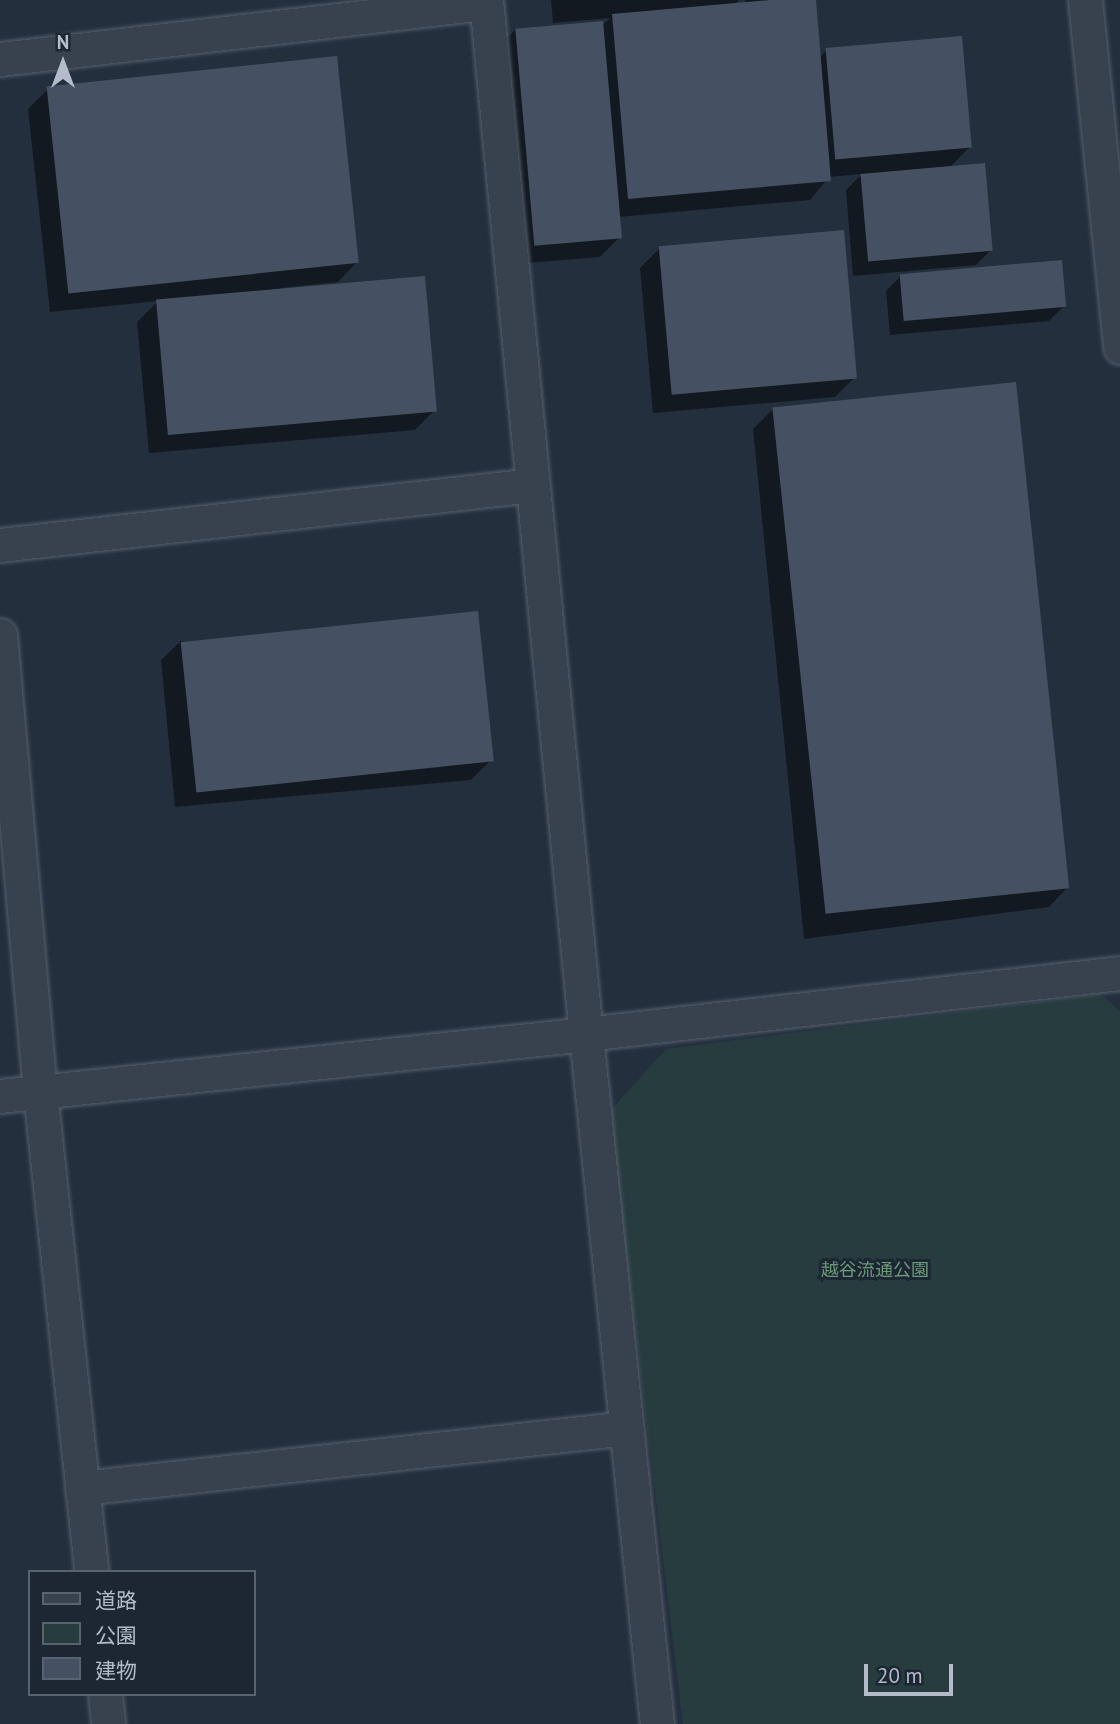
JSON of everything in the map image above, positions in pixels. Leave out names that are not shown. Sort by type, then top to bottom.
[{"type":"street","points":[[1085,0],[1120,348]]},
{"type":"street","points":[[0,59],[486,2],[586,1034],[657,1724]]},
{"type":"street","points":[[0,545],[532,485]]},
{"type":"street","points":[[0,635],[40,1091],[91,1570]]},
{"type":"street","points":[[0,1096],[586,1034],[1120,973]]},
{"type":"street","points":[[82,1488],[627,1429]]},
{"type":"street","points":[[105,1696],[108,1724]]},
{"type":"green space","name":"越谷流通公園","points":[[1100,994],[1120,1011],[1120,1724],[683,1724],[609,1112],[666,1049]]},
{"type":"building","points":[[770,0],[816,0],[831,181],[628,199],[612,14]]},
{"type":"building","points":[[603,21],[622,238],[534,246],[515,29]]},
{"type":"building","points":[[962,36],[972,148],[835,160],[826,48]]},
{"type":"building","points":[[337,56],[359,263],[68,293],[47,87]]},
{"type":"building","points":[[985,163],[993,251],[868,262],[860,174]]},
{"type":"building","points":[[844,230],[857,378],[672,395],[659,246]]},
{"type":"building","points":[[1062,260],[1066,307],[904,321],[900,274]]},
{"type":"building","points":[[425,276],[437,411],[168,435],[156,300]]},
{"type":"building","points":[[1016,382],[1069,888],[826,914],[772,408]]},
{"type":"building","points":[[478,611],[494,761],[196,792],[181,642]]}]
